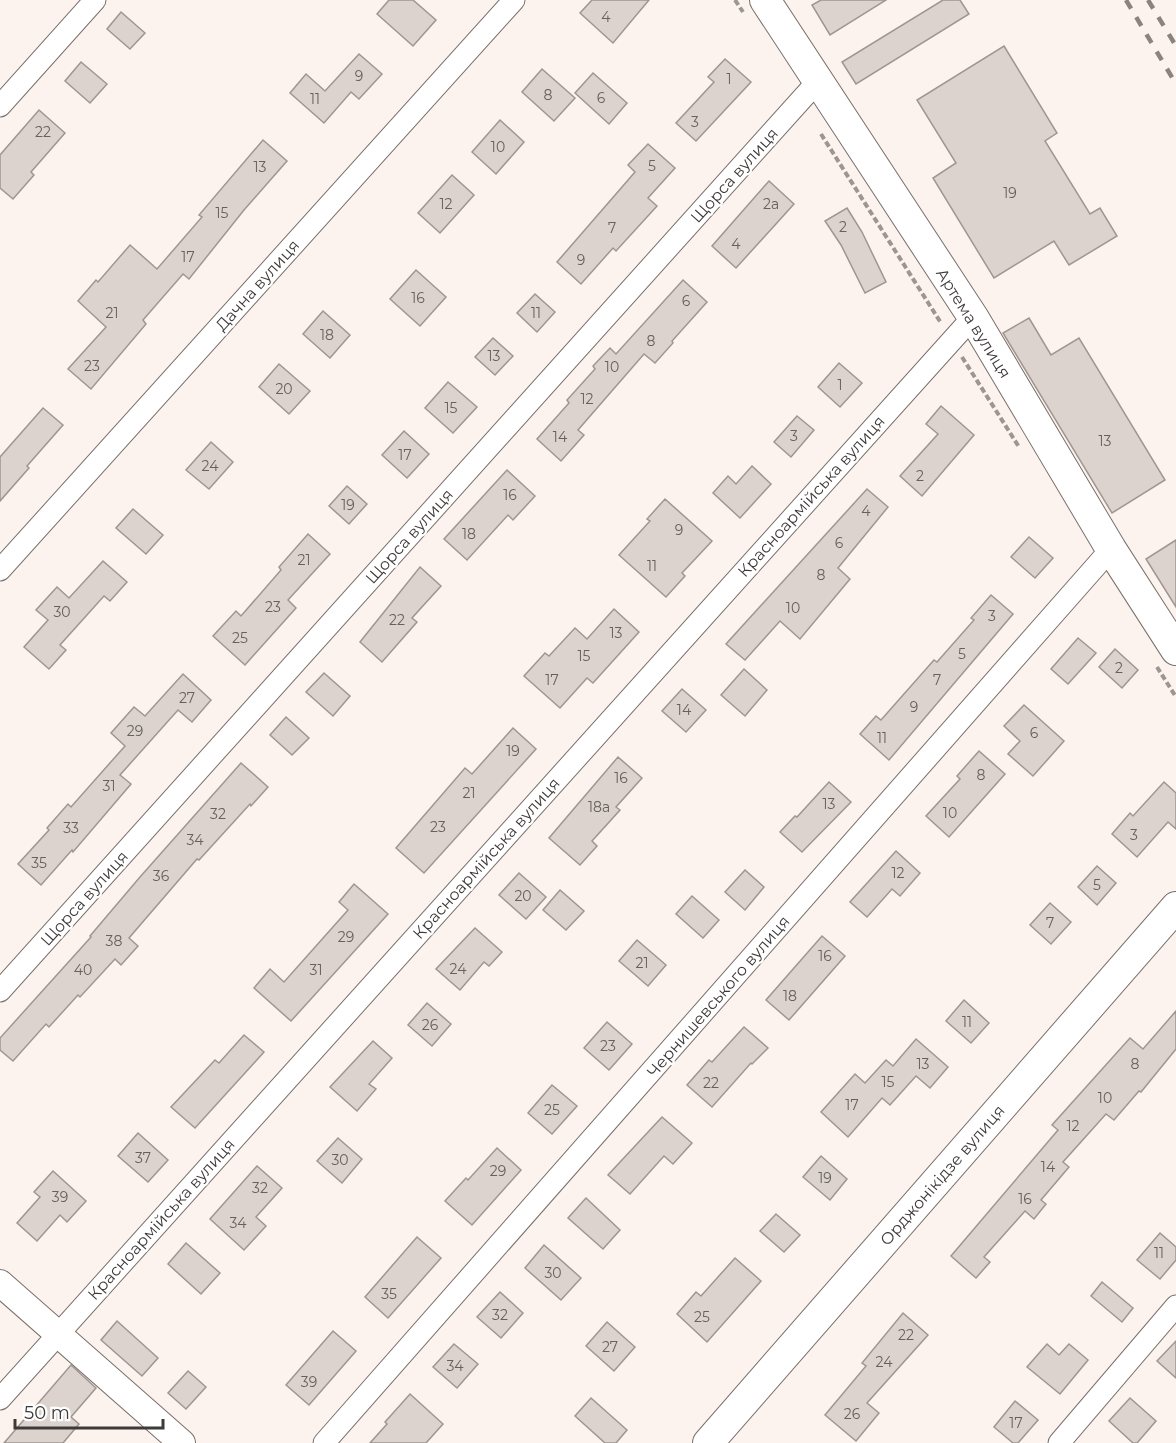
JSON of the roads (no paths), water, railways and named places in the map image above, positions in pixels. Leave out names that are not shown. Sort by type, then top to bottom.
[{"type":"main road","name":"Артема вулиця","points":[[765,0],[973,317],[1111,549],[1176,650]]},
{"type":"main road","name":"Орджонікідзе вулиця","points":[[708,1443],[1176,907]]},
{"type":"street","points":[[0,106],[95,0]]},
{"type":"street","name":"Дачна вулиця","points":[[0,570],[514,0]]},
{"type":"street","name":"Щорса вулиця","points":[[0,991],[818,81]]},
{"type":"street","name":"Красноармійська вулиця","points":[[0,1399],[973,317]]},
{"type":"street","name":"Чернишевського вулиця","points":[[324,1443],[1111,549]]},
{"type":"street","points":[[0,1283],[183,1443]]},
{"type":"street","points":[[1059,1443],[1176,1306]]},
{"type":"railway","points":[[1126,0],[1176,84]]},
{"type":"railway","points":[[1148,0],[1176,46]]}]
